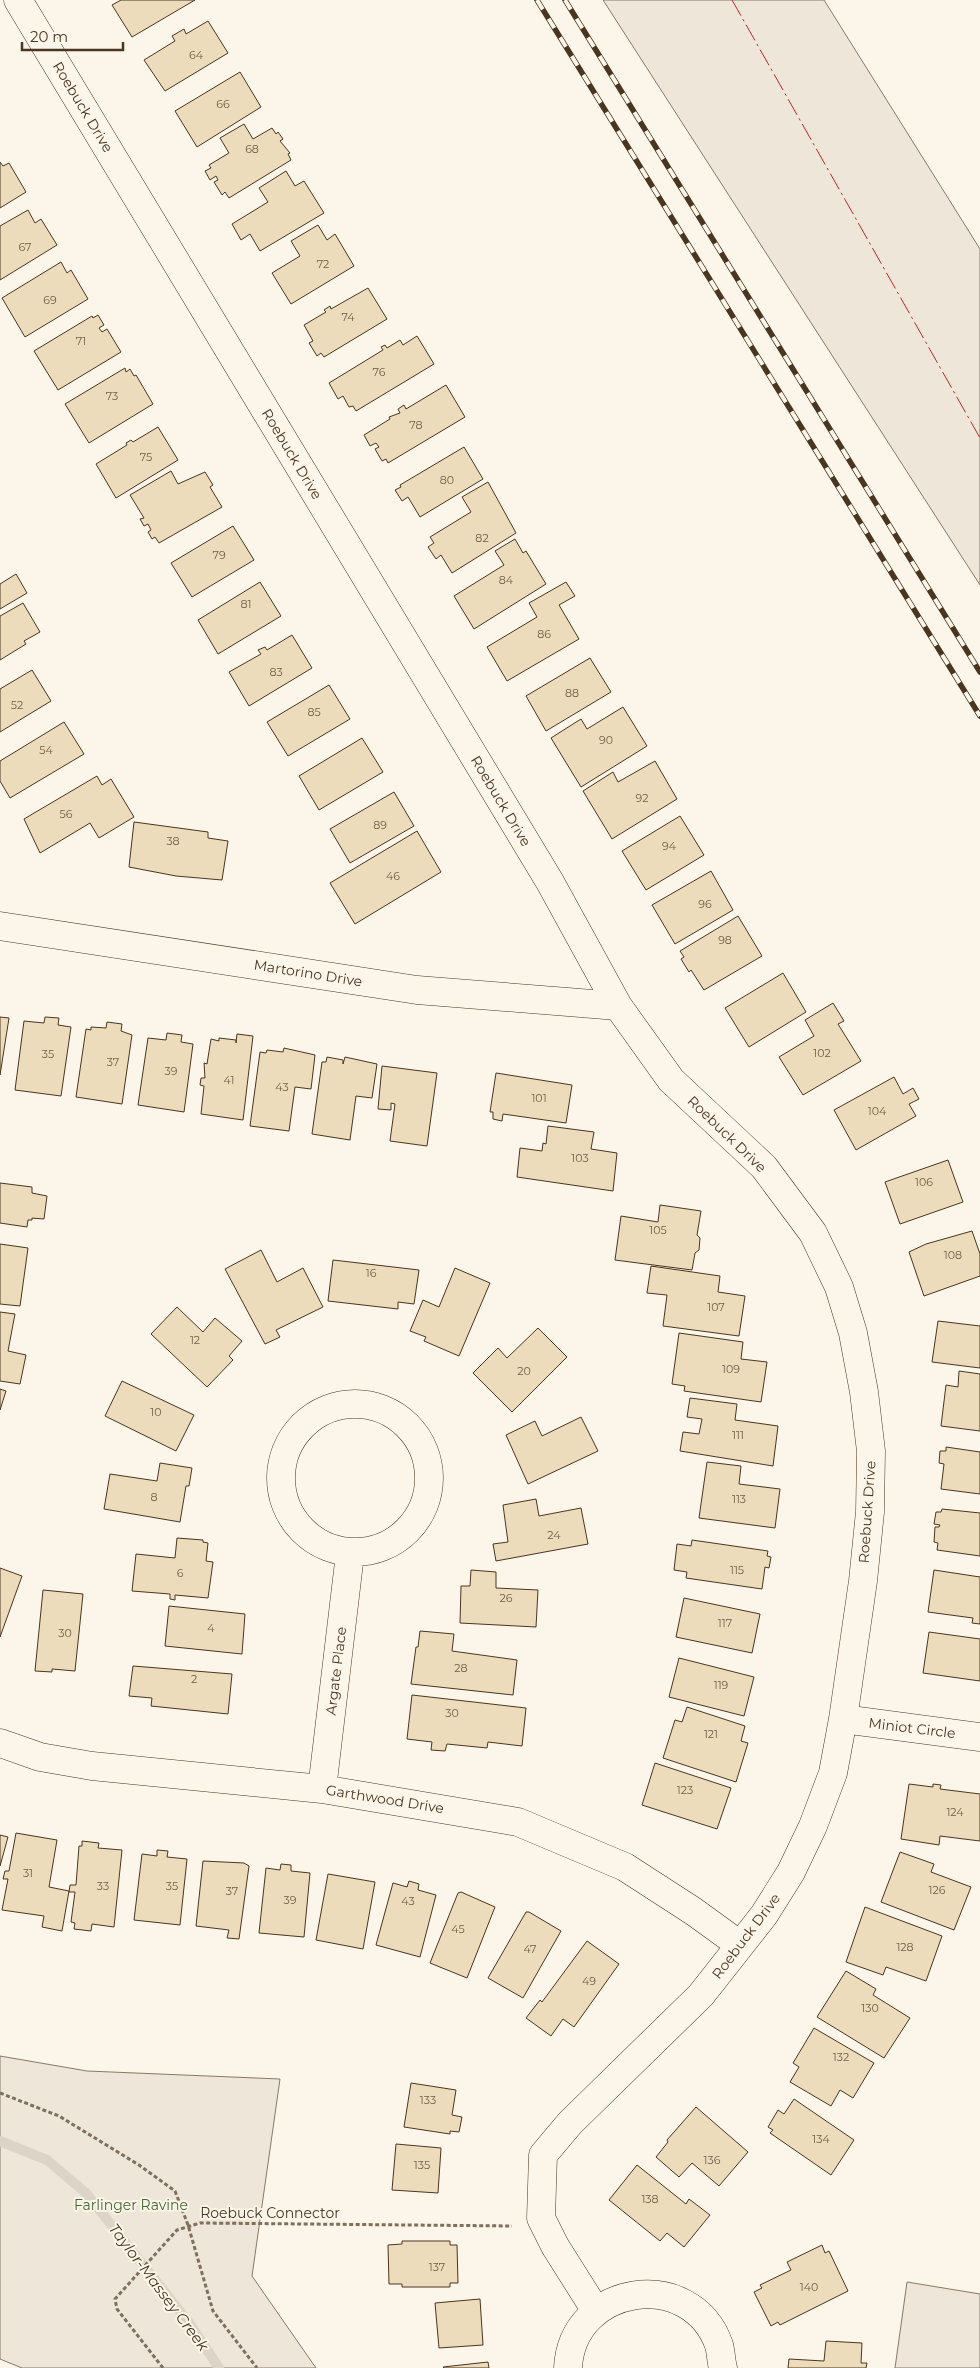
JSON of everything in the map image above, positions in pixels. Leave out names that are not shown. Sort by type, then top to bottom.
[{"type":"street","name":"Roebuck Drive","points":[[18,0],[550,882],[618,1006],[671,1080],[764,1167],[813,1233],[839,1287],[853,1333],[864,1392],[871,1451],[870,1495],[863,1581],[833,1774],[813,1826],[791,1872],[764,1915],[701,1994],[570,2123],[543,2155],[541,2218],[596,2311]]},
{"type":"street","name":"Martorino Drive","points":[[0,926],[417,990],[618,1006]]},
{"type":"street","points":[[342,1404],[366,1404],[390,1412],[410,1427],[424,1448],[430,1473],[427,1498],[416,1521],[399,1539],[376,1550],[350,1554],[327,1548],[307,1535],[291,1517],[282,1494],[281,1470],[287,1447],[300,1427],[319,1412],[342,1404]]},
{"type":"street","name":"Argate Place","points":[[322,1788],[350,1554]]},
{"type":"street","name":"Miniot Circle","points":[[843,1719],[980,1737]]},
{"type":"street","name":"Garthwood Drive","points":[[0,1743],[40,1756],[92,1766],[322,1788],[518,1822],[624,1867],[693,1911],[740,1945]]},
{"type":"street","points":[[568,2368],[568,2356],[578,2331],[596,2311],[617,2298],[642,2293],[666,2296],[689,2307],[707,2323],[719,2345],[723,2368]]},
{"type":"path","points":[[0,2093],[59,2116],[139,2165],[175,2191],[188,2225],[213,2311],[257,2368]]},
{"type":"path","name":"Roebuck Connector","points":[[163,2368],[117,2309],[114,2299],[177,2230],[188,2225],[209,2223],[508,2227],[541,2218]]},
{"type":"green space","points":[[603,0],[824,0],[980,249],[980,585]]},
{"type":"green space","name":"Farlinger Ravine","points":[[0,2056],[87,2071],[280,2079],[252,2276],[316,2368],[22,2368],[0,2359]]},
{"type":"green space","points":[[907,2282],[980,2294],[980,2368],[895,2368]]},
{"type":"building","points":[[121,0],[195,0],[132,37],[112,5]]},
{"type":"building","points":[[208,21],[228,53],[165,91],[144,60],[175,41],[172,36],[184,29],[186,34]]},
{"type":"building","points":[[240,72],[261,107],[197,147],[175,111]]},
{"type":"building","points":[[244,124],[253,139],[272,128],[276,134],[278,132],[283,139],[280,141],[290,153],[288,154],[291,160],[229,198],[225,192],[222,195],[214,182],[218,180],[216,176],[210,180],[205,171],[211,168],[209,165],[229,153],[220,138]]},
{"type":"building","points":[[0,162],[3,166],[9,163],[26,192],[0,208]]},
{"type":"building","points":[[286,171],[295,186],[304,181],[324,213],[260,251],[250,234],[241,240],[232,224],[268,202],[259,188]]},
{"type":"building","points":[[28,210],[35,223],[41,219],[57,245],[0,280],[0,226]]},
{"type":"building","points":[[318,225],[327,240],[335,234],[354,266],[291,304],[272,273],[300,256],[291,241]]},
{"type":"building","points":[[61,262],[67,273],[71,270],[88,299],[25,337],[2,298]]},
{"type":"building","points":[[368,288],[387,319],[324,357],[321,353],[317,356],[309,343],[313,341],[304,325],[326,312],[324,310],[330,306],[331,309]]},
{"type":"building","points":[[98,315],[104,325],[99,328],[102,332],[107,329],[121,352],[58,390],[34,351],[92,316],[93,318]]},
{"type":"building","points":[[417,336],[434,364],[356,411],[353,406],[349,407],[343,396],[338,399],[329,383],[383,350],[381,347],[385,345],[387,348],[400,340],[403,345]]},
{"type":"building","points":[[125,368],[126,372],[130,369],[134,376],[136,375],[153,404],[89,443],[65,404]]},
{"type":"building","points":[[446,385],[465,417],[388,463],[386,459],[382,461],[375,449],[379,447],[376,443],[370,446],[364,435],[390,419],[389,417],[400,413],[398,409],[404,405],[406,409]]},
{"type":"building","points":[[158,427],[178,460],[116,498],[96,464],[127,445],[126,443],[131,440],[133,442]]},
{"type":"building","points":[[464,447],[483,479],[420,517],[408,497],[402,501],[395,490],[401,487],[400,485]]},
{"type":"building","points":[[171,471],[178,484],[205,472],[213,485],[210,487],[222,507],[159,543],[155,537],[152,539],[148,532],[151,530],[148,524],[144,526],[140,519],[144,518],[130,495]]},
{"type":"building","points":[[488,482],[516,533],[452,573],[441,555],[436,559],[428,547],[434,543],[430,537],[471,512],[462,497]]},
{"type":"building","points":[[233,526],[254,560],[192,597],[171,563]]},
{"type":"building","points":[[515,539],[523,553],[526,551],[546,584],[474,629],[454,596],[504,565],[495,551]]},
{"type":"building","points":[[16,574],[27,593],[0,609],[0,584]]},
{"type":"building","points":[[260,582],[281,616],[218,654],[198,620]]},
{"type":"building","points":[[566,582],[575,596],[559,605],[579,639],[507,681],[487,647],[537,617],[529,603]]},
{"type":"building","points":[[23,603],[40,632],[24,641],[26,644],[0,660],[0,616]]},
{"type":"building","points":[[292,635],[312,668],[249,706],[229,672],[261,654],[258,650],[265,647],[267,650]]},
{"type":"building","points":[[590,658],[611,692],[546,731],[526,696]]},
{"type":"building","points":[[32,670],[51,701],[0,732],[0,689]]},
{"type":"building","points":[[329,685],[350,719],[288,756],[267,722]]},
{"type":"building","points":[[623,707],[647,746],[581,787],[551,738],[581,719],[587,729]]},
{"type":"building","points":[[64,722],[84,754],[10,798],[0,781],[0,761]]},
{"type":"building","points":[[362,738],[383,772],[319,810],[299,776]]},
{"type":"building","points":[[655,761],[677,799],[612,839],[583,791],[613,772],[618,782]]},
{"type":"building","points":[[97,776],[102,785],[111,779],[134,817],[99,838],[90,823],[40,853],[24,819]]},
{"type":"building","points":[[394,792],[414,826],[350,863],[330,829]]},
{"type":"building","points":[[680,816],[704,855],[646,890],[622,851]]},
{"type":"building","points":[[134,822],[208,832],[208,838],[228,841],[222,880],[176,876],[129,867]]},
{"type":"building","points":[[417,831],[441,872],[355,924],[330,883]]},
{"type":"building","points":[[711,871],[733,910],[675,944],[652,905]]},
{"type":"building","points":[[738,916],[762,956],[704,990],[681,959],[684,957],[680,951]]},
{"type":"building","points":[[783,973],[806,1012],[749,1047],[725,1008]]},
{"type":"building","points":[[833,1003],[844,1021],[838,1024],[861,1061],[803,1095],[779,1057],[814,1036],[805,1020]]},
{"type":"building","points":[[0,1017],[9,1018],[0,1075]]},
{"type":"building","points":[[45,1017],[59,1018],[58,1025],[71,1027],[61,1096],[15,1090],[24,1021],[44,1023]]},
{"type":"building","points":[[107,1022],[122,1024],[121,1031],[132,1035],[122,1104],[76,1097],[86,1029],[91,1030],[91,1027],[106,1028]]},
{"type":"building","points":[[167,1033],[182,1035],[181,1042],[193,1044],[184,1112],[138,1105],[148,1038],[166,1040]]},
{"type":"building","points":[[237,1034],[253,1036],[243,1120],[201,1114],[204,1086],[200,1085],[201,1078],[205,1078],[204,1063],[207,1064],[211,1039],[219,1041],[219,1038],[236,1040],[236,1043]]},
{"type":"building","points":[[284,1048],[315,1055],[311,1089],[295,1087],[289,1131],[250,1126],[260,1052],[266,1053],[267,1050],[283,1052]]},
{"type":"building","points":[[327,1057],[343,1060],[343,1064],[345,1057],[377,1064],[372,1098],[356,1096],[350,1140],[312,1134],[322,1062],[326,1062]]},
{"type":"building","points":[[382,1066],[437,1073],[427,1146],[390,1141],[395,1104],[391,1103],[391,1110],[378,1109]]},
{"type":"building","points":[[496,1073],[572,1085],[566,1123],[503,1114],[502,1121],[493,1119],[493,1112],[490,1112]]},
{"type":"building","points":[[894,1077],[903,1094],[913,1088],[919,1099],[909,1104],[916,1116],[856,1150],[834,1110]]},
{"type":"building","points":[[548,1126],[594,1132],[591,1149],[617,1153],[613,1191],[517,1177],[520,1148],[542,1151],[543,1143],[546,1144]]},
{"type":"building","points":[[948,1160],[963,1202],[900,1224],[885,1182]]},
{"type":"building","points":[[0,1183],[32,1187],[32,1193],[47,1196],[44,1219],[32,1218],[32,1220],[28,1220],[27,1227],[0,1223]]},
{"type":"building","points":[[660,1205],[701,1211],[697,1235],[700,1238],[699,1250],[695,1253],[692,1270],[615,1260],[621,1216],[658,1222]]},
{"type":"building","points":[[972,1231],[980,1254],[980,1276],[924,1296],[909,1252],[926,1244]]},
{"type":"building","points":[[0,1244],[28,1248],[20,1306],[0,1304]]},
{"type":"building","points":[[261,1250],[277,1282],[303,1268],[323,1307],[276,1330],[280,1337],[265,1344],[225,1269]]},
{"type":"building","points":[[333,1260],[419,1270],[414,1304],[398,1302],[398,1309],[328,1301]]},
{"type":"building","points":[[651,1266],[720,1276],[718,1292],[745,1296],[739,1336],[663,1326],[667,1295],[647,1293]]},
{"type":"building","points":[[455,1268],[490,1283],[459,1356],[424,1341],[426,1337],[410,1331],[423,1300],[439,1307]]},
{"type":"building","points":[[177,1307],[203,1332],[215,1318],[242,1341],[229,1356],[233,1360],[207,1387],[151,1334]]},
{"type":"building","points":[[0,1312],[15,1314],[8,1351],[26,1355],[20,1384],[0,1381]]},
{"type":"building","points":[[938,1321],[980,1326],[980,1368],[932,1362]]},
{"type":"building","points":[[538,1328],[567,1357],[512,1412],[473,1373],[498,1348],[507,1358]]},
{"type":"building","points":[[679,1333],[743,1342],[741,1359],[767,1362],[761,1402],[684,1391],[685,1386],[672,1384]]},
{"type":"building","points":[[959,1371],[980,1374],[980,1431],[941,1426],[946,1385],[958,1387]]},
{"type":"building","points":[[122,1381],[194,1415],[176,1451],[105,1416]]},
{"type":"building","points":[[0,1389],[6,1391],[0,1410]]},
{"type":"building","points":[[690,1398],[737,1404],[735,1420],[778,1426],[773,1466],[680,1451],[683,1432],[699,1434],[702,1419],[687,1417]]},
{"type":"building","points":[[581,1417],[598,1451],[528,1484],[506,1435],[535,1421],[542,1436]]},
{"type":"building","points":[[946,1447],[980,1452],[980,1494],[941,1489],[944,1464],[939,1463],[940,1451],[946,1451]]},
{"type":"building","points":[[707,1462],[741,1466],[739,1484],[780,1489],[775,1528],[699,1518]]},
{"type":"building","points":[[160,1463],[192,1468],[189,1486],[186,1486],[180,1522],[104,1509],[110,1474],[157,1481]]},
{"type":"building","points":[[536,1499],[539,1516],[581,1508],[588,1544],[496,1561],[493,1544],[508,1542],[503,1505]]},
{"type":"building","points":[[942,1509],[980,1513],[980,1556],[937,1550],[938,1543],[934,1542],[935,1527],[940,1525],[934,1524],[936,1512],[941,1512]]},
{"type":"building","points":[[177,1538],[203,1540],[203,1542],[208,1543],[206,1561],[213,1562],[208,1598],[175,1595],[175,1600],[170,1599],[170,1594],[132,1591],[136,1554],[175,1558]]},
{"type":"building","points":[[692,1540],[768,1551],[767,1556],[771,1557],[769,1568],[765,1567],[762,1589],[686,1578],[687,1572],[674,1570],[677,1544],[691,1546]]},
{"type":"building","points":[[0,1568],[22,1576],[0,1637]]},
{"type":"building","points":[[471,1570],[496,1572],[496,1588],[538,1590],[536,1627],[460,1623],[461,1586],[470,1586]]},
{"type":"building","points":[[934,1570],[980,1577],[980,1624],[972,1623],[973,1618],[928,1612]]},
{"type":"building","points":[[43,1590],[83,1594],[75,1671],[52,1669],[52,1672],[35,1671]]},
{"type":"building","points":[[684,1598],[760,1614],[752,1653],[676,1637]]},
{"type":"building","points":[[169,1606],[245,1614],[242,1654],[165,1646]]},
{"type":"building","points":[[420,1631],[454,1634],[452,1651],[517,1660],[513,1695],[411,1684]]},
{"type":"building","points":[[929,1632],[980,1639],[980,1681],[923,1673]]},
{"type":"building","points":[[679,1658],[754,1677],[744,1716],[669,1697]]},
{"type":"building","points":[[133,1666],[232,1674],[228,1714],[151,1706],[152,1698],[129,1696]]},
{"type":"building","points":[[412,1695],[526,1708],[522,1746],[488,1742],[487,1748],[447,1744],[445,1751],[431,1750],[432,1742],[407,1739]]},
{"type":"building","points":[[687,1707],[745,1726],[741,1741],[748,1743],[736,1782],[663,1758],[675,1720],[682,1722]]},
{"type":"building","points":[[655,1763],[731,1788],[717,1829],[642,1805]]},
{"type":"building","points":[[909,1784],[933,1787],[933,1784],[941,1785],[940,1789],[980,1794],[980,1841],[940,1836],[939,1845],[901,1839]]},
{"type":"building","points":[[16,1833],[57,1840],[49,1887],[69,1891],[62,1931],[42,1927],[44,1916],[2,1910],[8,1879],[3,1879],[5,1871],[9,1871]]},
{"type":"building","points":[[0,1835],[8,1837],[0,1866]]},
{"type":"building","points":[[82,1841],[99,1843],[98,1848],[122,1850],[114,1927],[92,1924],[91,1931],[74,1929],[75,1923],[71,1922],[75,1892],[69,1892],[70,1885],[76,1885],[79,1846],[82,1846]]},
{"type":"building","points":[[157,1850],[168,1851],[167,1857],[187,1859],[180,1925],[134,1920],[142,1854],[157,1856]]},
{"type":"building","points":[[900,1852],[934,1864],[931,1872],[971,1887],[954,1930],[881,1902]]},
{"type":"building","points":[[203,1861],[244,1863],[249,1866],[239,1939],[227,1938],[229,1930],[196,1926]]},
{"type":"building","points":[[281,1864],[291,1865],[291,1871],[310,1873],[304,1937],[259,1933],[266,1868],[280,1870]]},
{"type":"building","points":[[328,1874],[375,1882],[363,1949],[316,1940]]},
{"type":"building","points":[[409,1881],[419,1884],[418,1890],[436,1895],[420,1957],[376,1945],[393,1883],[407,1887]]},
{"type":"building","points":[[461,1892],[495,1907],[467,1978],[430,1963],[458,1893]]},
{"type":"building","points":[[865,1907],[942,1936],[926,1981],[886,1967],[883,1975],[846,1962]]},
{"type":"building","points":[[526,1912],[561,1931],[523,1998],[488,1978]]},
{"type":"building","points":[[587,1941],[619,1964],[574,2027],[563,2019],[551,2036],[526,2018],[540,2000],[542,2002]]},
{"type":"building","points":[[846,1971],[876,1989],[873,1995],[910,2018],[884,2058],[817,2017]]},
{"type":"building","points":[[814,2028],[874,2063],[853,2098],[840,2090],[831,2106],[790,2082],[799,2067],[793,2063]]},
{"type":"building","points":[[411,2083],[456,2090],[452,2115],[462,2117],[459,2132],[450,2131],[450,2134],[404,2127]]},
{"type":"building","points":[[794,2099],[854,2140],[831,2175],[770,2133],[773,2130],[768,2127],[778,2110],[784,2114]]},
{"type":"building","points":[[696,2107],[748,2152],[719,2186],[692,2163],[679,2177],[656,2157],[668,2142],[667,2140]]},
{"type":"building","points":[[396,2144],[441,2148],[438,2193],[392,2190]]},
{"type":"building","points":[[637,2165],[686,2204],[689,2199],[710,2215],[684,2247],[667,2233],[660,2241],[609,2200]]},
{"type":"building","points":[[402,2241],[450,2241],[450,2245],[457,2245],[458,2283],[450,2283],[450,2287],[402,2287],[402,2284],[389,2284],[388,2245],[402,2244]]},
{"type":"building","points":[[822,2245],[825,2253],[829,2251],[848,2291],[780,2325],[778,2322],[771,2326],[754,2292],[762,2288],[760,2285],[791,2270],[787,2262]]},
{"type":"building","points":[[480,2299],[483,2345],[439,2348],[435,2303]]},
{"type":"building","points":[[826,2341],[862,2343],[861,2363],[867,2363],[866,2368],[788,2368],[789,2359],[824,2361]]},
{"type":"building","points":[[488,2362],[489,2368],[443,2367]]},
{"type":"waterway","name":"Taylor-Massey Creek","points":[[0,2141],[47,2160],[86,2193],[190,2324],[219,2368]]},
{"type":"railway","points":[[537,0],[980,716]]},
{"type":"railway","points":[[565,0],[980,672]]},
{"type":"power","points":[[732,0],[980,438]]}]
